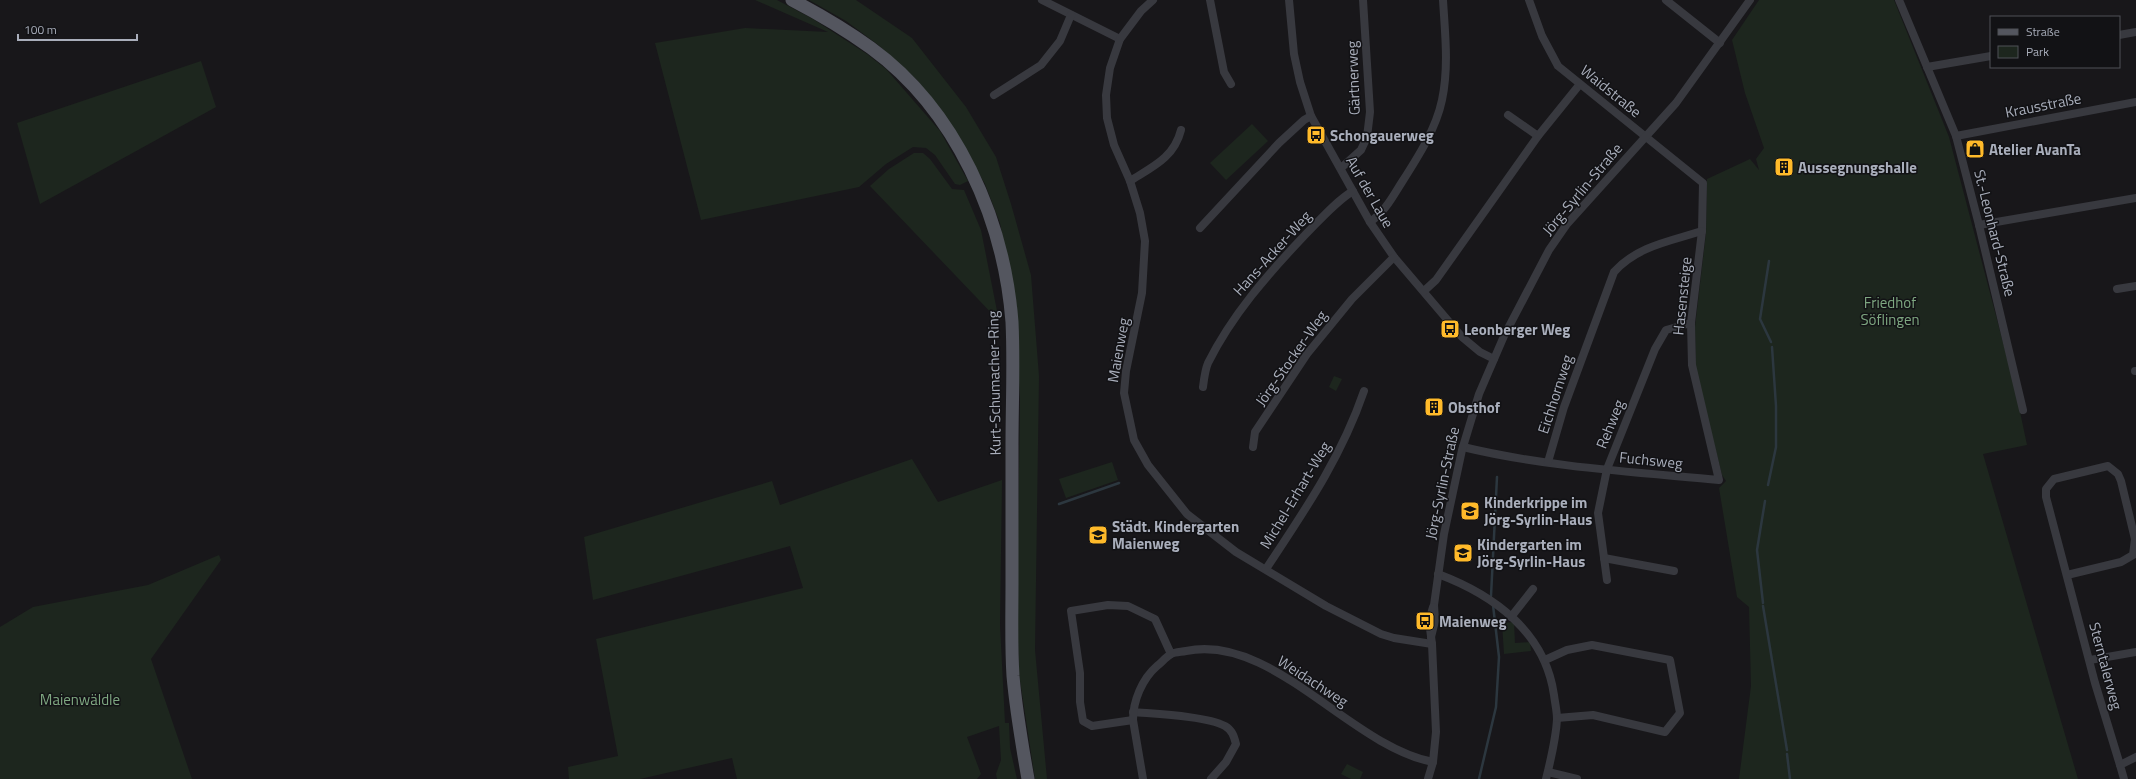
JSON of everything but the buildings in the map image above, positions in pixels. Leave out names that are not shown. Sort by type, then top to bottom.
[{"type":"main road","name":"Kurt-Schumacher-Ring","points":[[792,0],[817,13],[872,48],[896,70],[927,103],[952,136],[963,156],[983,199],[998,244],[1012,322],[1013,674],[1021,741],[1028,779]]},
{"type":"street","points":[[1042,0],[1120,38]]},
{"type":"street","name":"Maienweg","points":[[1152,0],[1120,38],[1110,68],[1106,95],[1107,118],[1114,145],[1130,181],[1140,213],[1145,241],[1142,293],[1126,371],[1124,393],[1134,440],[1148,465],[1187,514],[1236,552],[1326,606],[1381,634],[1394,638],[1432,640]]},
{"type":"street","points":[[1210,0],[1224,72],[1231,84]]},
{"type":"street","name":"Auf der Laue","points":[[1289,0],[1294,54],[1300,82],[1312,116],[1370,222],[1394,257],[1472,346],[1494,359]]},
{"type":"street","name":"Gärtnerweg","points":[[1341,168],[1361,150],[1367,137],[1370,112],[1363,0]]},
{"type":"street","points":[[1370,222],[1385,209],[1412,165],[1434,124],[1442,100],[1446,65],[1443,0]]},
{"type":"street","name":"Waidstraße","points":[[1529,0],[1542,36],[1558,66],[1703,183]]},
{"type":"street","points":[[1666,0],[1720,42]]},
{"type":"street","name":"Jörg-Syrlin-Straße","points":[[1428,779],[1433,762],[1436,708],[1432,640],[1435,622],[1434,605],[1438,574],[1447,517],[1463,447],[1479,394],[1494,359],[1549,250],[1586,201],[1676,103],[1750,0]]},
{"type":"street","name":"St.-Leonhard-Straße","points":[[1899,0],[1956,136],[1979,225],[2023,410]]},
{"type":"street","points":[[994,95],[1041,64],[1060,41],[1071,15]]},
{"type":"street","points":[[2120,35],[2136,32]]},
{"type":"street","points":[[1927,67],[1990,56]]},
{"type":"street","points":[[1424,291],[1436,280],[1538,136],[1580,84]]},
{"type":"street","name":"Krausstraße","points":[[1956,136],[2136,102]]},
{"type":"street","points":[[1508,115],[1538,136]]},
{"type":"street","points":[[1200,228],[1279,143],[1304,120],[1312,116]]},
{"type":"street","points":[[1130,181],[1165,160],[1174,150],[1181,130]]},
{"type":"street","name":"Hasensteige","points":[[1703,183],[1702,231],[1691,322],[1692,365],[1719,480]]},
{"type":"street","name":"Hans-Acker-Weg","points":[[1203,387],[1207,364],[1240,309],[1271,271],[1314,226],[1344,196],[1353,191]]},
{"type":"street","points":[[1979,225],[2136,198]]},
{"type":"street","name":"Eichhornweg","points":[[1548,462],[1564,407],[1614,272],[1625,261],[1642,250],[1702,231]]},
{"type":"street","name":"Jörg-Stocker-Weg","points":[[1253,447],[1255,432],[1307,354],[1352,299],[1394,257]]},
{"type":"street","points":[[2117,289],[2136,286]]},
{"type":"street","name":"Rehweg","points":[[1607,580],[1598,513],[1607,469],[1655,349],[1666,330],[1691,322]]},
{"type":"street","name":"Michel-Erhart-Weg","points":[[1266,569],[1326,478],[1354,419],[1364,391]]},
{"type":"street","name":"Fuchsweg","points":[[1463,447],[1494,454],[1548,462],[1719,480]]},
{"type":"street","name":"Sterntalerweg","points":[[2067,575],[2121,562],[2133,555],[2135,539],[2121,481],[2118,474],[2108,466],[2062,476],[2054,479],[2046,489],[2048,507],[2090,660],[2124,779]]},
{"type":"street","points":[[1604,558],[1674,571]]},
{"type":"street","points":[[1438,574],[1470,587],[1489,598],[1526,631],[1545,660],[1552,684],[1557,718],[1547,776],[1577,779]]},
{"type":"street","points":[[1511,617],[1533,589]]},
{"type":"street","points":[[1171,654],[1155,618],[1128,606],[1108,605],[1071,611],[1080,673],[1080,702],[1083,720],[1092,726],[1133,716],[1192,718],[1224,726],[1233,733],[1236,744],[1226,762],[1212,779]]},
{"type":"street","points":[[1545,660],[1567,650],[1592,645],[1670,660],[1680,713],[1665,732],[1593,715],[1557,718]]},
{"type":"street","name":"Weidachweg","points":[[1143,779],[1133,716],[1141,687],[1150,672],[1171,654],[1200,648],[1229,652],[1273,670],[1346,720],[1404,753],[1433,762]]},
{"type":"street","points":[[2090,660],[2136,652]]},
{"type":"street","points":[[2120,765],[2136,757]]},
{"type":"green space","points":[[755,0],[777,0],[813,19],[867,54],[886,69],[940,131],[968,181],[960,185],[955,184],[935,155],[926,148],[913,147],[886,164],[859,187],[701,220],[655,43],[745,28],[828,32]]},
{"type":"green space","points":[[809,0],[856,0],[912,38],[966,107],[996,157],[1011,204],[1031,275],[1039,376],[1035,650],[1047,779],[1035,779],[1019,674],[1017,606],[1020,401],[1015,304],[1000,223],[985,184],[951,125],[917,80],[877,44],[846,21]]},
{"type":"green space","name":"Friedhof Söflingen","points":[[1759,0],[1894,0],[1949,137],[2015,388],[2027,445],[1983,454],[2078,779],[1739,779],[1751,686],[1749,607],[1737,597],[1719,488],[1726,481],[1722,475],[1696,372],[1695,327],[1706,233],[1707,179],[1750,159],[1759,170],[1756,159],[1764,148],[1745,93],[1732,40]]},
{"type":"green space","points":[[201,61],[216,107],[40,204],[17,123]]},
{"type":"green space","points":[[1252,124],[1268,141],[1226,180],[1210,163]]},
{"type":"green space","points":[[914,153],[923,153],[930,159],[952,189],[964,190],[981,230],[999,321],[870,186],[889,169]]},
{"type":"green space","points":[[1334,376],[1342,379],[1336,391],[1329,387]]},
{"type":"green space","points":[[912,459],[938,502],[1002,480],[1000,625],[1005,723],[1009,723],[1010,748],[1017,779],[997,779],[996,774],[1001,760],[999,726],[967,737],[981,774],[977,779],[737,779],[732,758],[640,779],[569,779],[568,767],[618,756],[596,639],[803,588],[790,546],[593,600],[584,537],[772,481],[780,505]]},
{"type":"green space","points":[[1112,462],[1118,480],[1066,498],[1059,479]]},
{"type":"green space","name":"Maienwäldle","points":[[219,555],[221,560],[151,659],[192,779],[0,779],[0,627],[33,607],[148,585]]},
{"type":"green space","points":[[1514,622],[1515,643],[1530,642],[1531,651],[1504,654],[1502,623]]},
{"type":"green space","points":[[1347,764],[1363,772],[1360,779],[1351,779],[1341,774]]},
{"type":"waterway","points":[[1769,261],[1760,319],[1771,342]]},
{"type":"waterway","points":[[1768,485],[1776,447],[1776,406],[1772,347]]},
{"type":"waterway","points":[[1491,596],[1497,477]]},
{"type":"waterway","points":[[1059,504],[1119,483]]},
{"type":"waterway","points":[[1763,603],[1757,550],[1765,501]]},
{"type":"waterway","points":[[1479,779],[1496,707],[1499,657],[1493,605]]},
{"type":"waterway","points":[[1763,606],[1787,750]]},
{"type":"waterway","points":[[1787,754],[1790,779]]},
{"type":"place","name":"Schongauerweg","points":[[1316,135]]},
{"type":"place","name":"Atelier AvanTa","points":[[1975,149]]},
{"type":"place","name":"Aussegnungshalle","points":[[1784,167]]},
{"type":"place","name":"Leonberger Weg","points":[[1450,329]]},
{"type":"place","name":"Obsthof","points":[[1434,407]]},
{"type":"place","name":"Kinderkrippe im Jörg-Syrlin-Haus","points":[[1470,511]]},
{"type":"place","name":"Städt. Kindergarten Maienweg","points":[[1098,535]]},
{"type":"place","name":"Kindergarten im Jörg-Syrlin-Haus","points":[[1463,553]]},
{"type":"place","name":"Maienweg","points":[[1425,621]]}]
